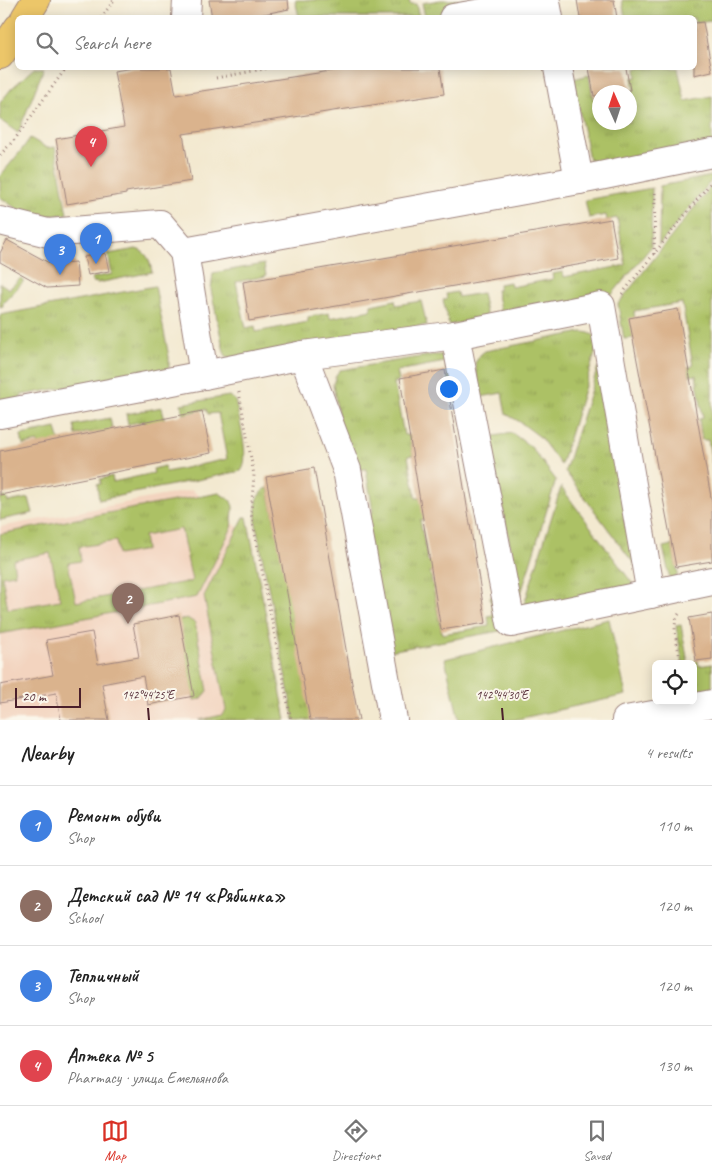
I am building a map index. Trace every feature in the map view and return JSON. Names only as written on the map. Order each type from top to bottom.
[{"type":"main road","points":[[0,55],[15,32]]},
{"type":"street","points":[[186,15],[187,0]]},
{"type":"street","points":[[476,15],[547,6]]},
{"type":"street","points":[[558,70],[579,180]]},
{"type":"street","points":[[184,252],[579,180],[712,153]]},
{"type":"street","points":[[0,221],[48,233],[160,224],[184,252],[204,375]]},
{"type":"street","points":[[0,414],[303,355],[455,335],[601,306],[651,594]]},
{"type":"street","points":[[455,335],[511,623],[712,581]]},
{"type":"street","points":[[303,355],[347,470],[393,720]]},
{"type":"street","points":[[626,720],[712,704]]},
{"type":"path","points":[[103,15],[114,0]]},
{"type":"path","points":[[0,155],[15,139],[65,70]]},
{"type":"path","points":[[216,78],[258,70]]},
{"type":"path","points":[[654,254],[656,164]]},
{"type":"path","points":[[619,298],[712,181]]},
{"type":"path","points":[[235,369],[254,475],[251,513],[291,720]]},
{"type":"path","points":[[680,612],[676,616],[674,626],[681,660]]},
{"type":"shaded area","points":[[192,490],[239,528],[272,720],[0,720],[0,527]]},
{"type":"green space","points":[[295,0],[409,0],[410,4],[416,4],[419,15],[299,15]]},
{"type":"green space","points":[[441,0],[520,0],[512,4],[453,15],[425,15],[422,3]]},
{"type":"green space","points":[[622,0],[712,0],[712,21],[697,23],[697,15],[625,15]]},
{"type":"green space","points":[[32,70],[43,70],[18,133],[0,120],[0,103],[11,89]]},
{"type":"green space","points":[[636,70],[678,70],[685,101],[712,96],[712,143],[597,163],[589,159],[573,79],[589,75],[592,93],[592,130],[637,130],[637,85],[633,85],[632,78],[637,77]]},
{"type":"green space","points":[[30,138],[47,148],[55,147],[67,214],[41,217],[27,216],[0,197],[0,176]]},
{"type":"green space","points":[[712,176],[712,180],[659,245],[660,186]]},
{"type":"green space","points":[[712,185],[712,463],[708,440],[702,440],[699,419],[703,418],[696,375],[690,376],[688,367],[693,366],[682,303],[634,311],[633,338],[624,339],[618,304]]},
{"type":"green space","points":[[652,188],[651,247],[609,298],[501,315],[496,290],[499,290],[499,284],[510,282],[511,287],[553,279],[552,274],[563,272],[564,277],[626,265],[617,218],[607,220],[606,215],[589,218],[585,200]]},
{"type":"green space","points":[[136,249],[146,255],[152,272],[98,283],[93,282],[91,278],[112,274],[108,254]]},
{"type":"green space","points":[[264,264],[266,276],[236,282],[246,328],[255,326],[256,332],[308,322],[308,317],[329,313],[330,318],[371,310],[371,305],[395,300],[396,305],[421,301],[427,325],[230,358],[224,352],[211,290],[213,273]]},
{"type":"green space","points":[[21,278],[24,281],[3,303],[3,306],[0,307],[0,283],[9,289]]},
{"type":"green space","points":[[155,286],[169,357],[169,368],[105,394],[94,382],[22,395],[16,413],[0,416],[0,315]]},
{"type":"green space","points":[[457,292],[458,297],[482,293],[487,318],[449,325],[443,300],[447,299],[446,294]]},
{"type":"green space","points":[[582,332],[592,334],[599,340],[561,465],[540,437],[506,414],[502,393],[481,397],[475,363],[485,351]]},
{"type":"green space","points":[[432,355],[446,355],[460,391],[451,393],[445,362],[397,371],[399,381],[394,383],[404,435],[409,435],[413,455],[408,456],[416,498],[421,498],[425,519],[420,520],[428,562],[433,561],[435,571],[430,572],[442,634],[489,626],[488,616],[493,615],[490,597],[499,595],[505,630],[384,652],[363,516],[373,512],[366,469],[353,470],[346,464],[333,384],[340,370]]},
{"type":"green space","points":[[598,367],[649,584],[565,471]]},
{"type":"green space","points":[[229,396],[235,400],[243,437],[245,457],[241,471],[99,500],[97,484],[101,484],[100,479],[112,476],[113,482],[154,473],[153,469],[164,466],[166,472],[227,459],[218,413],[208,414],[206,409],[183,414],[181,404]]},
{"type":"green space","points":[[162,407],[165,423],[145,427],[144,421],[128,424],[126,414]]},
{"type":"green space","points":[[110,418],[113,433],[92,437],[91,432],[76,435],[74,425]]},
{"type":"green space","points":[[56,428],[60,443],[39,447],[38,442],[23,445],[21,435]]},
{"type":"green space","points":[[512,433],[531,447],[556,480],[520,597],[489,437]]},
{"type":"green space","points":[[561,487],[644,599],[523,608]]},
{"type":"green space","points":[[268,488],[313,720],[294,720],[256,524],[258,498],[263,490]]},
{"type":"green space","points":[[219,493],[230,500],[233,505],[231,529],[197,597],[0,634],[0,534]],"holes":[[[181,529],[192,581],[76,602],[68,563],[81,561],[79,547],[116,541],[118,555],[146,550],[144,536]],[[50,553],[60,600],[8,609],[2,576],[15,574],[13,560]]]},
{"type":"green space","points":[[6,497],[8,502],[29,498],[33,513],[0,520],[0,498]]},
{"type":"green space","points":[[244,517],[247,517],[286,720],[199,720],[222,715],[226,710],[204,596]]},
{"type":"green space","points":[[672,545],[678,574],[671,584],[663,547]]},
{"type":"green space","points":[[187,618],[195,623],[208,691],[201,699],[194,700],[179,620]]},
{"type":"green space","points":[[609,619],[626,695],[513,720],[459,720],[445,659]]},
{"type":"green space","points":[[681,625],[687,660],[682,660],[676,626]]},
{"type":"green space","points":[[697,661],[699,666],[712,664],[712,700],[697,696]]},
{"type":"building","points":[[209,0],[288,0],[289,9],[259,15],[212,15]]},
{"type":"building","points":[[577,0],[614,0],[616,15],[580,15]]},
{"type":"building","points":[[703,22],[712,71],[694,75],[694,70],[697,70],[697,23]]},
{"type":"building","points":[[171,70],[176,95],[337,70],[440,70],[444,94],[183,134],[191,181],[67,204],[56,139],[124,127],[114,71]]},
{"type":"building","points":[[589,70],[626,70],[629,85],[592,85]]},
{"type":"building","points":[[611,219],[618,258],[249,321],[243,282]]},
{"type":"building","points":[[7,240],[51,264],[76,262],[78,286],[47,288],[0,262],[0,253]]},
{"type":"building","points":[[105,253],[109,271],[88,275],[84,257]]},
{"type":"building","points":[[678,309],[712,503],[712,561],[676,567],[629,318]]},
{"type":"building","points":[[445,370],[486,623],[441,630],[400,378]]},
{"type":"building","points":[[202,411],[211,453],[0,495],[0,451]]},
{"type":"building","points":[[314,468],[359,720],[310,720],[266,477]]},
{"type":"building","points":[[712,614],[712,659],[696,660],[689,618]]},
{"type":"building","points":[[179,615],[194,696],[148,705],[143,676],[102,684],[109,720],[61,720],[56,693],[0,703],[0,685],[53,675],[46,640],[92,632],[98,664],[139,657],[133,624]]},
{"type":"place","name":"Аптека № 5","points":[[91,167]]},
{"type":"place","name":"Ремонт обуви","points":[[96,264]]},
{"type":"place","name":"Тепличный","points":[[60,275]]},
{"type":"place","name":"Детский сад № 14 «Рябинка»","points":[[128,624]]}]
